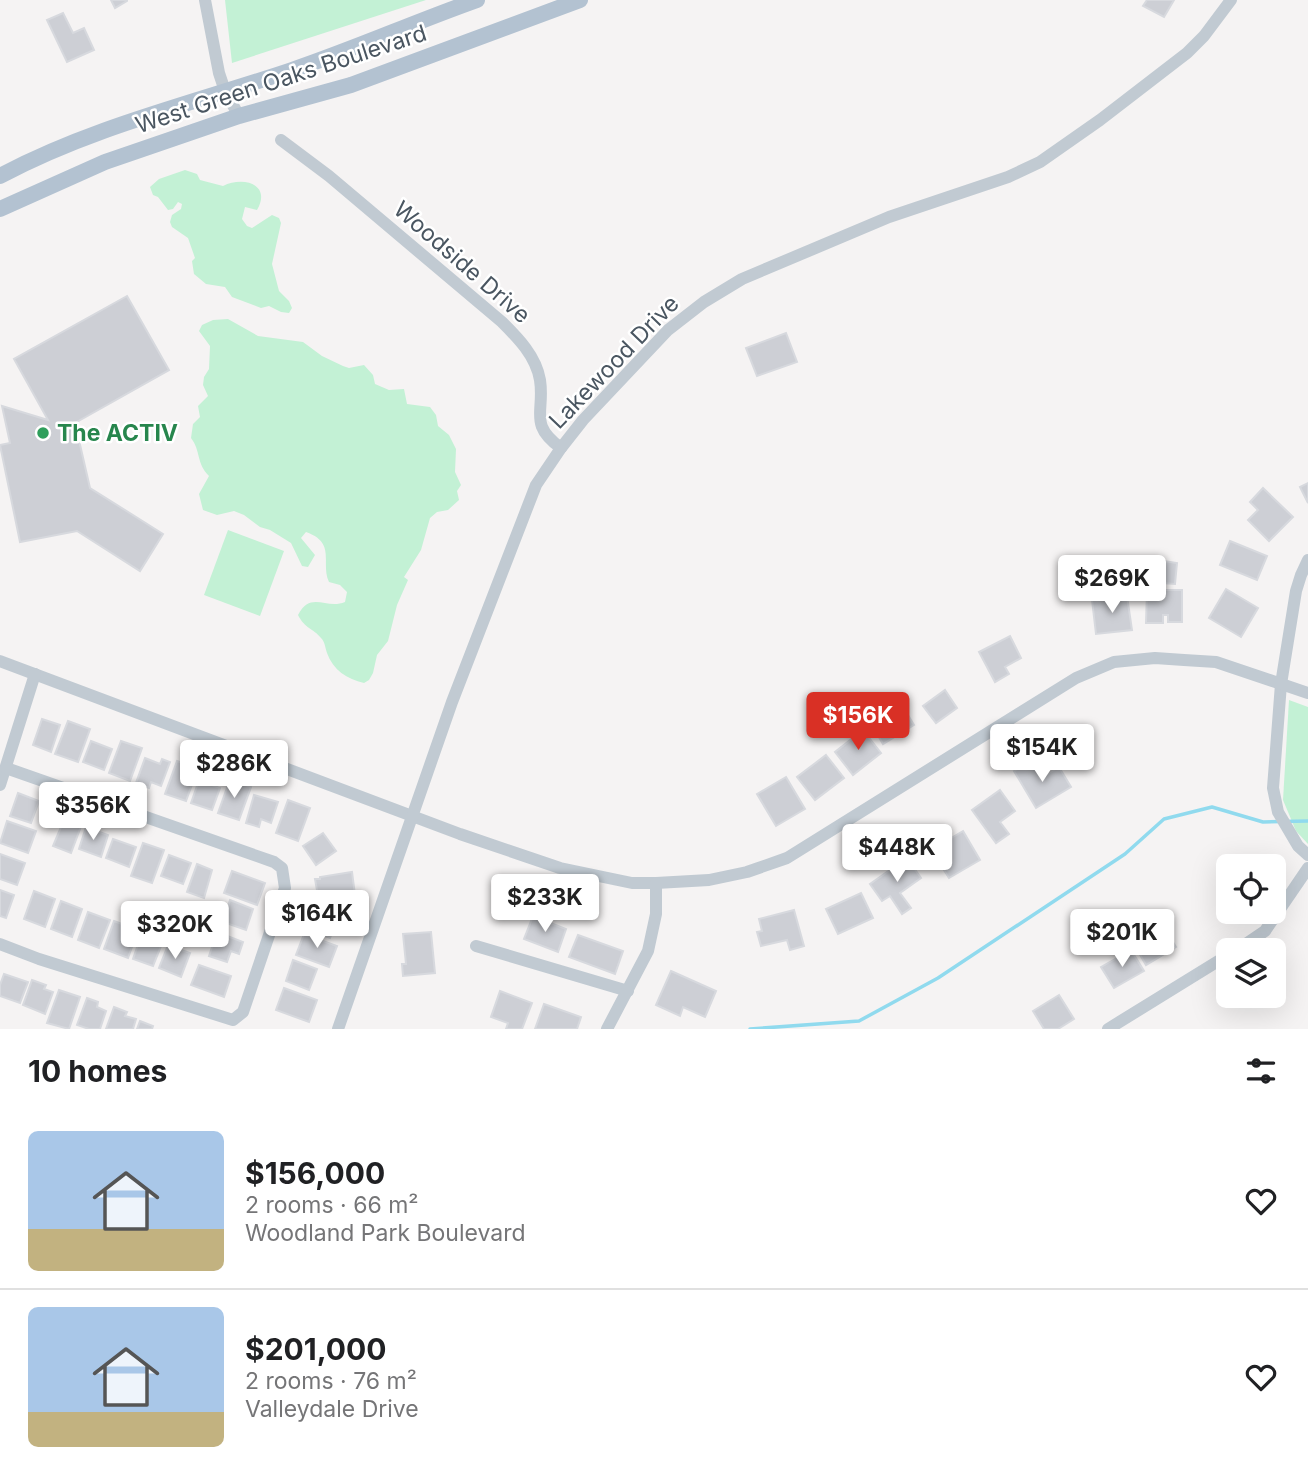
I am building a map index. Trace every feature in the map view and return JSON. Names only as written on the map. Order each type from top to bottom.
[{"type":"main road","points":[[0,176],[92,136],[294,69],[477,0]]},
{"type":"main road","name":"West Green Oaks Boulevard","points":[[0,208],[104,162],[239,116],[351,85],[580,0]]},
{"type":"street","points":[[205,0],[219,73],[225,91],[239,116]]},
{"type":"street","name":"Lakewood Drive","points":[[338,1029],[452,702],[536,485],[583,420],[668,330],[704,302],[742,279],[877,222],[1008,177],[1040,162],[1100,120],[1186,53],[1204,36],[1231,0]]},
{"type":"street","name":"Woodside Drive","points":[[281,140],[502,322],[526,346],[540,380],[540,420],[545,437],[561,448]]},
{"type":"street","points":[[1308,560],[1296,591],[1281,684],[1273,788],[1278,812],[1298,846],[1308,855]]},
{"type":"street","points":[[0,661],[412,816],[561,868],[632,883],[709,880],[747,872],[787,858],[1076,678],[1114,662],[1155,659],[1216,662],[1308,693]]},
{"type":"street","points":[[0,785],[35,674]]},
{"type":"street","points":[[0,944],[39,959],[233,1020],[243,1012],[285,888],[282,868],[274,862],[6,768]]},
{"type":"street","points":[[1254,938],[1265,930],[1308,868]]},
{"type":"street","points":[[607,1029],[648,951],[654,930],[656,883]]},
{"type":"street","points":[[476,946],[628,991]]},
{"type":"street","points":[[1108,1029],[1216,962]]},
{"type":"green space","points":[[225,0],[426,0],[232,63]]},
{"type":"green space","points":[[185,170],[197,174],[200,180],[223,186],[247,182],[258,188],[261,201],[257,210],[245,207],[242,219],[252,228],[272,215],[279,218],[281,223],[272,264],[279,291],[292,308],[289,313],[269,306],[261,308],[232,297],[225,287],[206,284],[194,274],[192,261],[195,258],[188,238],[172,227],[170,222],[172,215],[181,209],[182,204],[178,202],[173,209],[168,210],[158,197],[153,195],[150,187],[159,179]]},
{"type":"green space","points":[[228,319],[258,336],[303,342],[322,356],[343,366],[349,368],[364,365],[373,375],[375,384],[389,390],[404,389],[407,404],[430,407],[436,415],[438,426],[449,435],[456,449],[455,472],[461,485],[457,491],[459,500],[448,510],[437,512],[430,518],[421,550],[404,577],[408,580],[397,605],[388,641],[377,655],[369,680],[364,683],[337,669],[322,640],[298,615],[303,608],[314,602],[345,602],[347,592],[340,585],[329,582],[325,548],[321,542],[306,532],[301,538],[315,555],[308,567],[302,566],[291,543],[260,527],[244,515],[234,511],[217,515],[203,510],[199,494],[209,476],[191,438],[193,424],[200,417],[198,406],[208,396],[203,385],[209,369],[210,346],[199,331],[202,325],[213,320]]},
{"type":"green space","points":[[228,530],[284,551],[260,616],[204,595]]},
{"type":"green space","points":[[1289,700],[1308,707],[1308,844],[1296,831],[1283,800]]},
{"type":"building","points":[[111,0],[127,0],[127,1],[115,8]]},
{"type":"building","points":[[1147,0],[1174,0],[1164,17],[1143,6]]},
{"type":"building","points":[[63,13],[73,33],[84,28],[94,50],[67,62],[47,20]]},
{"type":"building","name":"The ACTIV","points":[[127,296],[169,370],[75,423],[90,488],[163,534],[140,571],[77,531],[20,542],[0,445],[10,443],[2,406],[48,420],[14,359]]},
{"type":"building","points":[[786,333],[797,362],[757,376],[746,348]]},
{"type":"building","points":[[1308,483],[1308,503],[1300,487]]},
{"type":"building","points":[[1263,488],[1293,517],[1269,541],[1248,520],[1258,510],[1250,502]]},
{"type":"building","points":[[1230,541],[1267,556],[1257,580],[1220,565]]},
{"type":"building","points":[[1164,561],[1177,563],[1175,584],[1162,583]]},
{"type":"building","points":[[1226,589],[1258,608],[1241,637],[1209,618]]},
{"type":"building","points":[[1147,590],[1182,590],[1182,622],[1168,622],[1168,615],[1163,615],[1163,623],[1146,623]]},
{"type":"building","points":[[1127,596],[1132,630],[1096,634],[1092,600]]},
{"type":"building","points":[[1010,636],[1021,658],[1005,667],[1009,674],[995,682],[979,652]]},
{"type":"building","points":[[945,690],[957,708],[936,723],[923,706]]},
{"type":"building","points":[[903,707],[914,725],[883,744],[872,725]]},
{"type":"building","points":[[42,719],[60,725],[51,752],[33,745]]},
{"type":"building","points":[[68,721],[90,729],[78,762],[55,754]]},
{"type":"building","points":[[863,730],[881,753],[853,775],[835,752]]},
{"type":"building","points":[[91,741],[112,749],[104,770],[83,762]]},
{"type":"building","points":[[121,741],[142,748],[130,781],[109,773]]},
{"type":"building","points":[[826,755],[844,778],[815,800],[797,777]]},
{"type":"building","points":[[145,758],[160,764],[162,759],[170,762],[161,786],[151,782],[149,788],[136,783]]},
{"type":"building","points":[[177,761],[198,768],[186,801],[165,794]]},
{"type":"building","points":[[1031,761],[1040,778],[1059,767],[1071,787],[1036,808],[1014,771]]},
{"type":"building","points":[[786,777],[805,809],[776,826],[757,794]]},
{"type":"building","points":[[230,779],[251,787],[239,820],[218,813]]},
{"type":"building","points":[[199,780],[220,788],[212,810],[191,803]]},
{"type":"building","points":[[1000,790],[1015,811],[1000,822],[1009,834],[996,843],[972,810]]},
{"type":"building","points":[[18,793],[39,801],[31,823],[10,816]]},
{"type":"building","points":[[254,795],[278,802],[271,823],[261,819],[259,827],[246,823]]},
{"type":"building","points":[[288,800],[310,808],[298,841],[276,833]]},
{"type":"building","points":[[66,815],[83,821],[71,853],[53,846]]},
{"type":"building","points":[[7,821],[36,831],[28,853],[0,843]]},
{"type":"building","points":[[86,827],[108,835],[101,857],[79,849]]},
{"type":"building","points":[[963,831],[980,860],[949,878],[931,850]]},
{"type":"building","points":[[323,833],[336,851],[316,865],[303,846]]},
{"type":"building","points":[[113,839],[136,847],[129,867],[106,858]]},
{"type":"building","points":[[143,843],[164,850],[152,883],[131,876]]},
{"type":"building","points":[[0,854],[25,863],[17,885],[0,879]]},
{"type":"building","points":[[169,855],[191,863],[183,884],[161,876]]},
{"type":"building","points":[[907,858],[921,878],[900,893],[911,908],[902,914],[890,896],[882,901],[870,884]]},
{"type":"building","points":[[197,864],[212,870],[204,898],[187,892]]},
{"type":"building","points":[[232,871],[265,883],[257,905],[224,893]]},
{"type":"building","points":[[352,872],[355,895],[323,899],[323,896],[318,896],[315,879]]},
{"type":"building","points":[[0,890],[14,895],[6,918],[0,916]]},
{"type":"building","points":[[34,891],[55,899],[45,927],[24,919]]},
{"type":"building","points":[[861,893],[873,918],[838,934],[826,909]]},
{"type":"building","points":[[230,900],[253,909],[246,930],[223,922]]},
{"type":"building","points":[[61,901],[82,909],[72,937],[51,929]]},
{"type":"building","points":[[312,905],[339,915],[330,938],[311,931],[315,921],[308,918]]},
{"type":"building","points":[[794,910],[804,946],[790,950],[787,940],[761,946],[757,932],[762,931],[759,919]]},
{"type":"building","points":[[88,912],[110,920],[99,948],[78,940]]},
{"type":"building","points":[[533,916],[566,929],[558,952],[524,939]]},
{"type":"building","points":[[114,921],[138,930],[128,958],[104,949]]},
{"type":"building","points":[[1164,928],[1176,947],[1146,965],[1135,946]]},
{"type":"building","points":[[143,930],[161,936],[158,945],[161,946],[153,966],[133,959]]},
{"type":"building","points":[[217,932],[243,942],[239,954],[231,951],[227,962],[209,956]]},
{"type":"building","points":[[431,932],[435,973],[403,976],[402,964],[406,964],[403,934]]},
{"type":"building","points":[[304,934],[337,946],[329,967],[296,955]]},
{"type":"building","points":[[578,935],[623,951],[615,974],[569,957]]},
{"type":"building","points":[[168,945],[190,953],[181,977],[159,968]]},
{"type":"building","points":[[1131,950],[1144,971],[1114,988],[1101,967]]},
{"type":"building","points":[[293,960],[317,969],[309,990],[286,981]]},
{"type":"building","points":[[199,965],[231,976],[224,997],[191,985]]},
{"type":"building","points":[[671,971],[716,991],[705,1017],[683,1007],[680,1016],[656,1005]]},
{"type":"building","points":[[4,974],[28,982],[20,1003],[0,996]]},
{"type":"building","points":[[32,980],[46,985],[44,989],[53,992],[45,1014],[23,1005]]},
{"type":"building","points":[[284,988],[317,1000],[309,1022],[276,1010]]},
{"type":"building","points":[[59,990],[80,997],[69,1029],[47,1023]]},
{"type":"building","points":[[500,991],[532,1003],[522,1029],[506,1029],[508,1023],[491,1017]]},
{"type":"building","points":[[1059,995],[1074,1019],[1058,1029],[1044,1029],[1033,1011]]},
{"type":"building","points":[[87,998],[98,1002],[97,1007],[106,1011],[100,1029],[77,1025]]},
{"type":"building","points":[[544,1004],[581,1017],[577,1029],[535,1029]]},
{"type":"building","points":[[114,1007],[127,1012],[125,1016],[136,1019],[133,1029],[106,1029]]},
{"type":"building","points":[[140,1021],[153,1026],[152,1029],[137,1029]]},
{"type":"waterway","points":[[750,1029],[859,1021],[938,978],[1125,854],[1164,819],[1212,807],[1263,822],[1308,821]]},
{"type":"place","name":"The ACTIV","points":[[43,433]]}]
